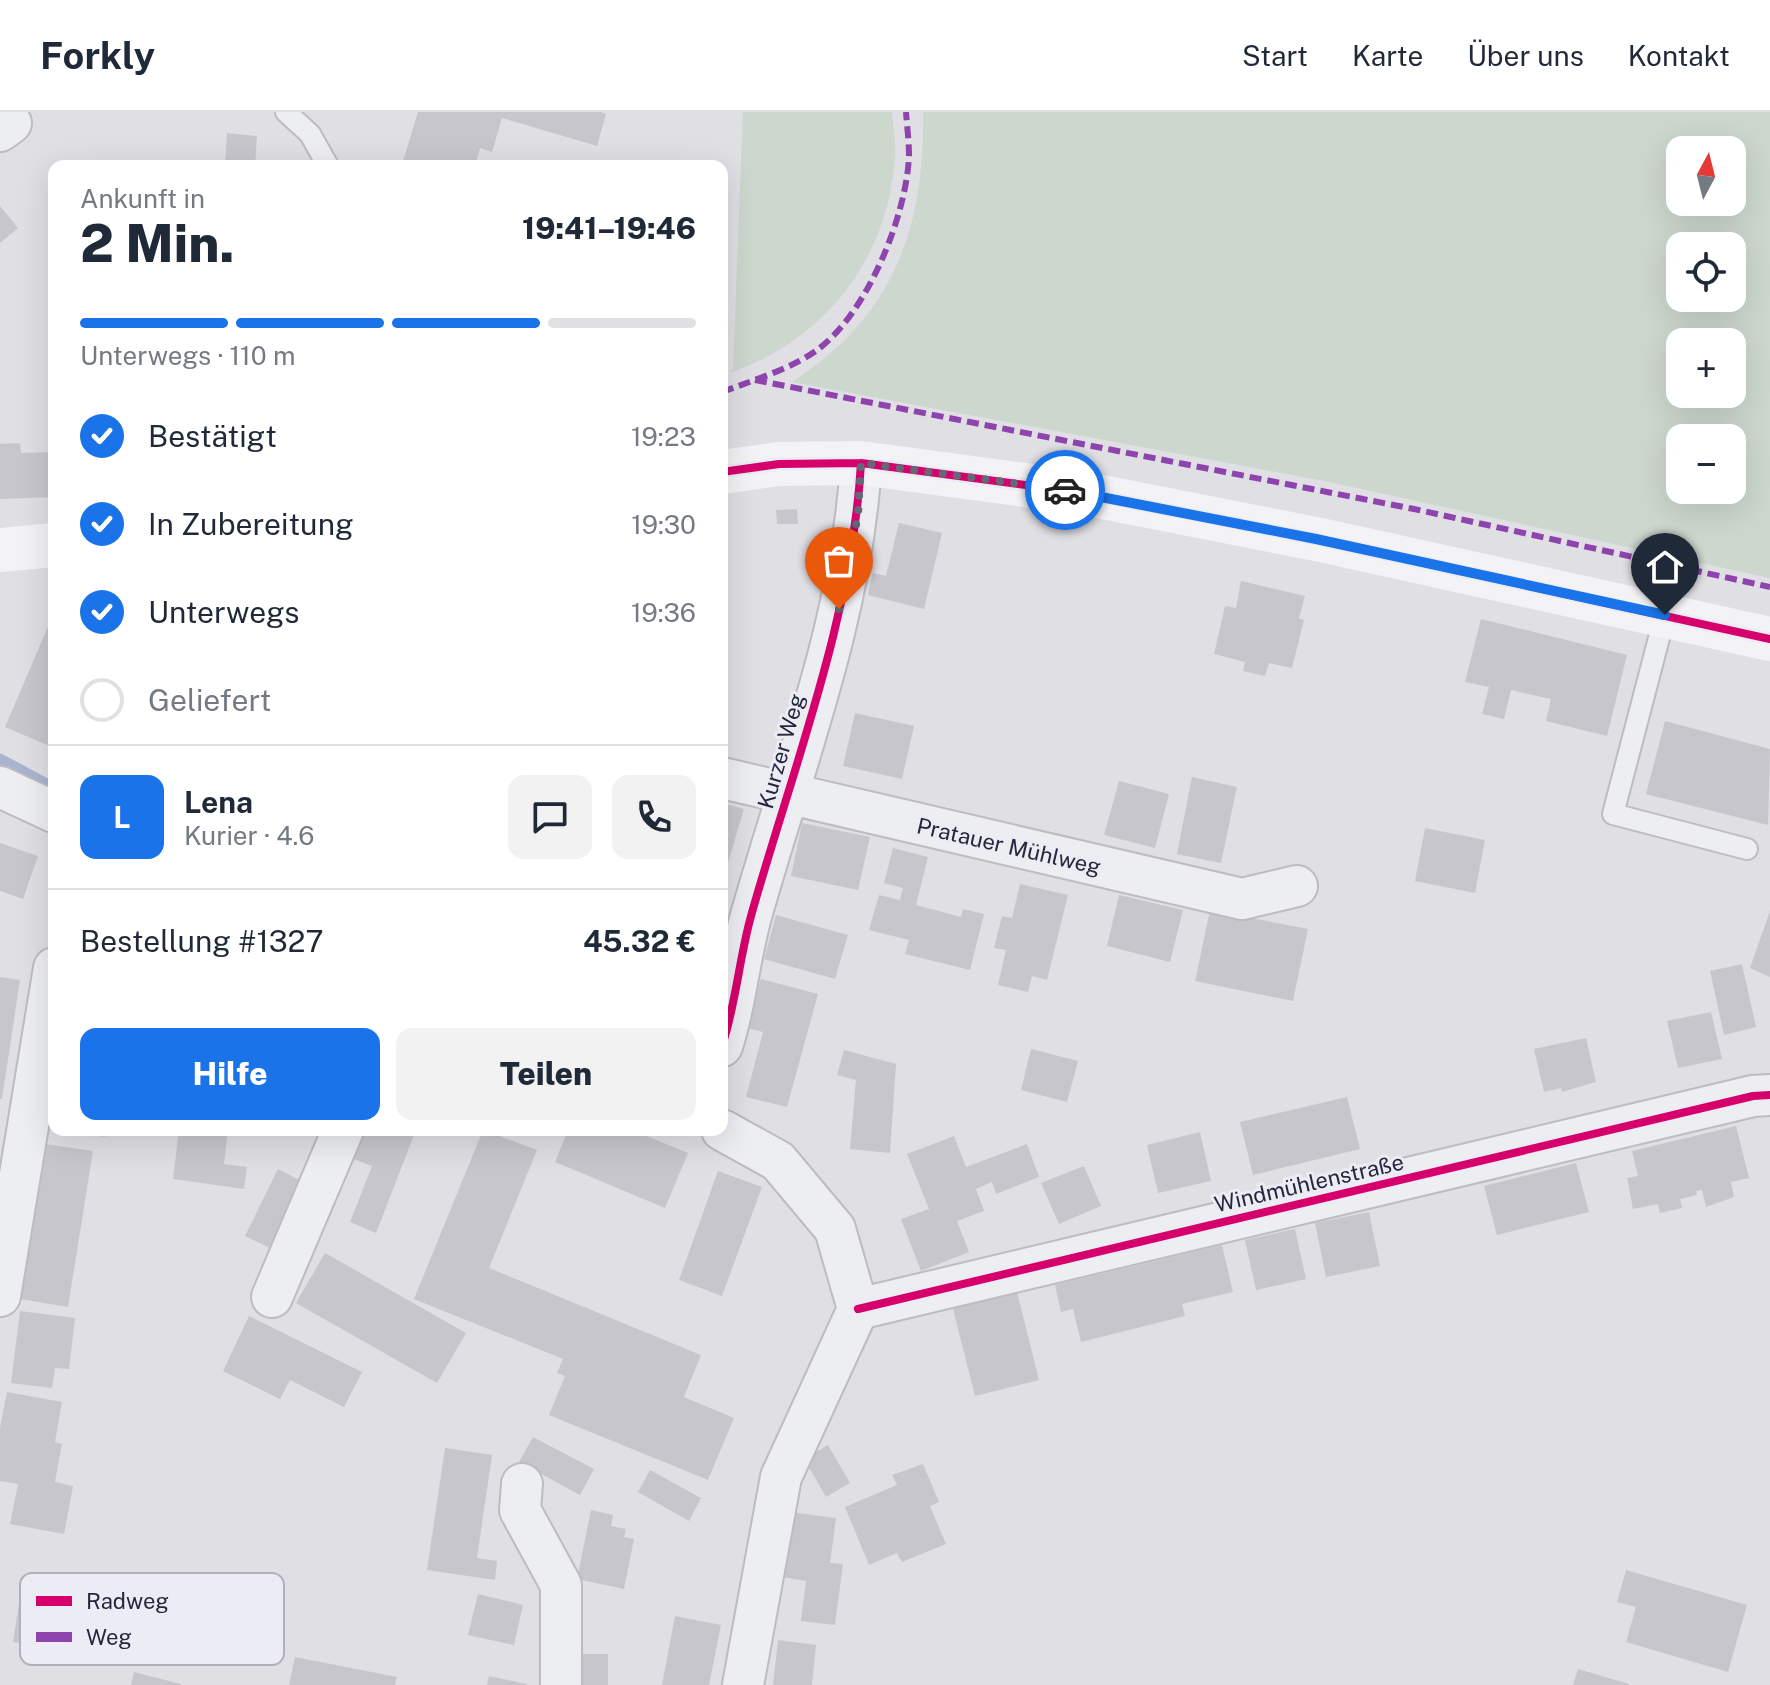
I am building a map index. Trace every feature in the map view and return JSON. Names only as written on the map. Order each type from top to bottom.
[{"type":"street","points":[[728,471],[779,464],[861,463],[1077,492],[1316,539],[1770,639]]},
{"type":"street","name":"Kurzer Weg","points":[[728,1019],[750,919],[833,635],[858,515],[861,463]]},
{"type":"street","points":[[0,550],[48,546]]},
{"type":"street","name":"Pratauer Mühlweg","points":[[728,780],[1242,899],[1297,886]]},
{"type":"street","points":[[0,787],[48,809]]},
{"type":"street","points":[[0,1296],[48,1004]]},
{"type":"street","name":"Windmühlenstraße","points":[[858,1309],[1722,1103],[1770,1095]]},
{"type":"street","points":[[728,1133],[778,1161],[835,1229],[858,1309],[781,1477],[743,1685]]},
{"type":"street","points":[[272,1297],[340,1136]]},
{"type":"street","points":[[522,1484],[520,1510],[561,1585],[561,1685]]},
{"type":"lane","points":[[286,112],[310,134],[325,160]]},
{"type":"lane","points":[[1665,615],[1613,814],[1747,849]]},
{"type":"shaded area","points":[[743,112],[892,112],[895,155],[890,193],[880,228],[846,290],[823,316],[795,339],[764,358],[730,373],[733,369]]},
{"type":"shaded area","points":[[923,112],[1770,112],[1770,578],[1325,481],[792,382],[827,357],[855,329],[878,299],[896,266],[909,232],[918,194]]},
{"type":"building","points":[[418,112],[606,114],[597,146],[502,118],[492,152],[480,148],[477,160],[403,160]]},
{"type":"building","points":[[227,133],[257,136],[255,160],[225,160]]},
{"type":"building","points":[[0,206],[18,228],[0,243]]},
{"type":"building","points":[[20,443],[21,453],[48,452],[48,497],[0,499],[0,444]]},
{"type":"building","points":[[797,509],[798,524],[777,524],[776,510]]},
{"type":"building","points":[[899,523],[942,533],[924,609],[868,595],[873,573],[886,576]]},
{"type":"building","points":[[1241,581],[1305,596],[1299,618],[1304,620],[1292,668],[1269,663],[1265,676],[1243,671],[1245,662],[1214,654],[1225,606],[1236,608]]},
{"type":"building","points":[[1481,619],[1627,655],[1607,736],[1546,721],[1551,699],[1511,690],[1504,719],[1482,714],[1489,687],[1465,682]]},
{"type":"building","points":[[48,627],[48,745],[5,727]]},
{"type":"building","points":[[855,713],[914,726],[902,779],[843,766]]},
{"type":"building","points":[[1665,721],[1770,749],[1768,825],[1646,794]]},
{"type":"building","points":[[1192,777],[1237,787],[1221,863],[1177,854]]},
{"type":"building","points":[[1119,781],[1169,794],[1155,848],[1104,835]]},
{"type":"building","points":[[728,805],[744,809],[728,862]]},
{"type":"building","points":[[802,823],[870,837],[858,890],[791,876]]},
{"type":"building","points":[[1425,828],[1485,840],[1475,893],[1415,881]]},
{"type":"building","points":[[0,843],[38,856],[23,899],[0,891]]},
{"type":"building","points":[[893,848],[928,857],[916,905],[961,917],[963,909],[984,914],[970,970],[905,954],[909,940],[869,930],[879,895],[900,900],[903,888],[884,883]]},
{"type":"building","points":[[1020,884],[1068,895],[1047,980],[1032,976],[1028,992],[998,985],[1006,950],[994,948],[1002,916],[1012,918]]},
{"type":"building","points":[[1119,895],[1183,910],[1170,962],[1107,946]]},
{"type":"building","points":[[1210,910],[1308,929],[1293,1001],[1195,981]]},
{"type":"building","points":[[1770,911],[1770,977],[1750,968]]},
{"type":"building","points":[[776,915],[848,935],[835,979],[764,959]]},
{"type":"building","points":[[1742,964],[1756,1027],[1724,1035],[1710,971]]},
{"type":"building","points":[[0,977],[20,980],[2,1099],[0,1099]]},
{"type":"building","points":[[761,979],[818,994],[787,1107],[746,1097],[763,1032],[747,1028]]},
{"type":"building","points":[[1711,1012],[1722,1059],[1678,1068],[1667,1021]]},
{"type":"building","points":[[1586,1038],[1596,1082],[1562,1092],[1561,1088],[1544,1092],[1534,1049]]},
{"type":"building","points":[[1031,1049],[1078,1061],[1067,1102],[1021,1090]]},
{"type":"building","points":[[844,1050],[896,1064],[890,1153],[850,1149],[856,1080],[837,1075]]},
{"type":"building","points":[[1347,1097],[1360,1149],[1253,1175],[1240,1122]]},
{"type":"building","points":[[1736,1126],[1749,1178],[1731,1182],[1734,1197],[1706,1207],[1702,1190],[1696,1191],[1697,1195],[1680,1199],[1682,1208],[1660,1213],[1658,1204],[1633,1209],[1627,1178],[1638,1176],[1632,1151]]},
{"type":"building","points":[[1200,1132],[1211,1181],[1158,1193],[1147,1145]]},
{"type":"building","points":[[178,1136],[227,1136],[224,1164],[247,1167],[244,1189],[173,1179]]},
{"type":"building","points":[[360,1136],[414,1136],[376,1233],[350,1222],[372,1166],[351,1158]]},
{"type":"building","points":[[481,1136],[499,1136],[537,1150],[489,1268],[701,1355],[684,1397],[734,1418],[708,1480],[549,1415],[565,1376],[557,1373],[563,1359],[414,1299]]},
{"type":"building","points":[[566,1136],[647,1136],[688,1153],[665,1208],[555,1162]]},
{"type":"building","points":[[954,1136],[966,1167],[1027,1144],[1039,1177],[996,1194],[992,1182],[976,1189],[984,1211],[957,1221],[969,1252],[921,1271],[901,1219],[929,1209],[907,1154]]},
{"type":"building","points":[[45,1144],[93,1151],[68,1307],[20,1299]]},
{"type":"building","points":[[1576,1163],[1589,1212],[1497,1235],[1484,1186]]},
{"type":"building","points":[[1084,1166],[1101,1206],[1059,1224],[1041,1183]]},
{"type":"building","points":[[278,1169],[309,1185],[276,1251],[245,1236]]},
{"type":"building","points":[[718,1171],[762,1187],[722,1296],[679,1280]]},
{"type":"building","points":[[1369,1212],[1380,1266],[1326,1277],[1315,1223]]},
{"type":"building","points":[[1295,1229],[1306,1279],[1256,1290],[1245,1240]]},
{"type":"building","points":[[1222,1245],[1233,1292],[1182,1304],[1185,1316],[1081,1342],[1073,1309],[1061,1312],[1055,1285]]},
{"type":"building","points":[[325,1253],[466,1333],[437,1383],[296,1303]]},
{"type":"building","points":[[1017,1292],[1039,1380],[975,1396],[953,1309]]},
{"type":"building","points":[[20,1311],[75,1318],[69,1369],[55,1368],[52,1388],[11,1383]]},
{"type":"building","points":[[249,1316],[362,1372],[344,1407],[290,1380],[280,1399],[223,1371]]},
{"type":"building","points":[[7,1392],[62,1402],[55,1442],[62,1444],[55,1482],[73,1486],[64,1534],[10,1524],[18,1484],[0,1481],[0,1428]]},
{"type":"building","points":[[533,1437],[594,1469],[580,1495],[519,1462]]},
{"type":"building","points":[[828,1445],[850,1483],[826,1497],[804,1459]]},
{"type":"building","points":[[445,1448],[492,1455],[477,1558],[497,1561],[495,1580],[427,1570]]},
{"type":"building","points":[[923,1464],[939,1502],[930,1506],[946,1544],[902,1562],[897,1553],[869,1565],[845,1507],[897,1485],[892,1475]]},
{"type":"building","points":[[650,1470],[701,1498],[689,1521],[638,1492]]},
{"type":"building","points":[[591,1510],[613,1515],[611,1526],[626,1529],[624,1537],[634,1539],[624,1589],[577,1579]]},
{"type":"building","points":[[790,1512],[836,1518],[830,1563],[843,1564],[835,1625],[801,1621],[806,1581],[782,1577]]},
{"type":"building","points":[[1626,1570],[1747,1605],[1728,1672],[1626,1642],[1636,1607],[1617,1602]]},
{"type":"building","points":[[478,1594],[523,1605],[514,1645],[468,1635]]},
{"type":"building","points":[[20,1597],[20,1643],[13,1642]]},
{"type":"building","points":[[675,1616],[721,1625],[709,1685],[662,1685]]},
{"type":"building","points":[[778,1640],[816,1645],[812,1685],[773,1685]]},
{"type":"building","points":[[569,1654],[608,1654],[608,1685],[569,1685]]},
{"type":"building","points":[[295,1657],[397,1677],[395,1685],[289,1685]]},
{"type":"building","points":[[1578,1669],[1629,1684],[1629,1685],[1573,1685]]},
{"type":"building","points":[[134,1672],[181,1684],[181,1685],[131,1685]]},
{"type":"building","points":[[489,1676],[527,1684],[487,1685]]},
{"type":"waterway","points":[[0,759],[48,785]]},
{"type":"marked path","points":[[728,390],[807,357],[835,334],[852,313],[881,262],[901,206],[909,155],[906,112]]},
{"type":"marked path","points":[[755,380],[1414,509],[1770,587]]},
{"type":"cycle path","points":[[728,471],[779,464],[861,463],[1077,492],[1316,539],[1770,639]]},
{"type":"cycle path","points":[[728,1025],[751,916],[833,636],[846,579],[861,463]]},
{"type":"cycle path","points":[[858,1309],[1753,1096],[1770,1095]]},
{"type":"way so far","points":[[839,609],[858,515],[861,463],[1065,490]]},
{"type":"route","points":[[1065,490],[1316,539],[1665,615]]}]
